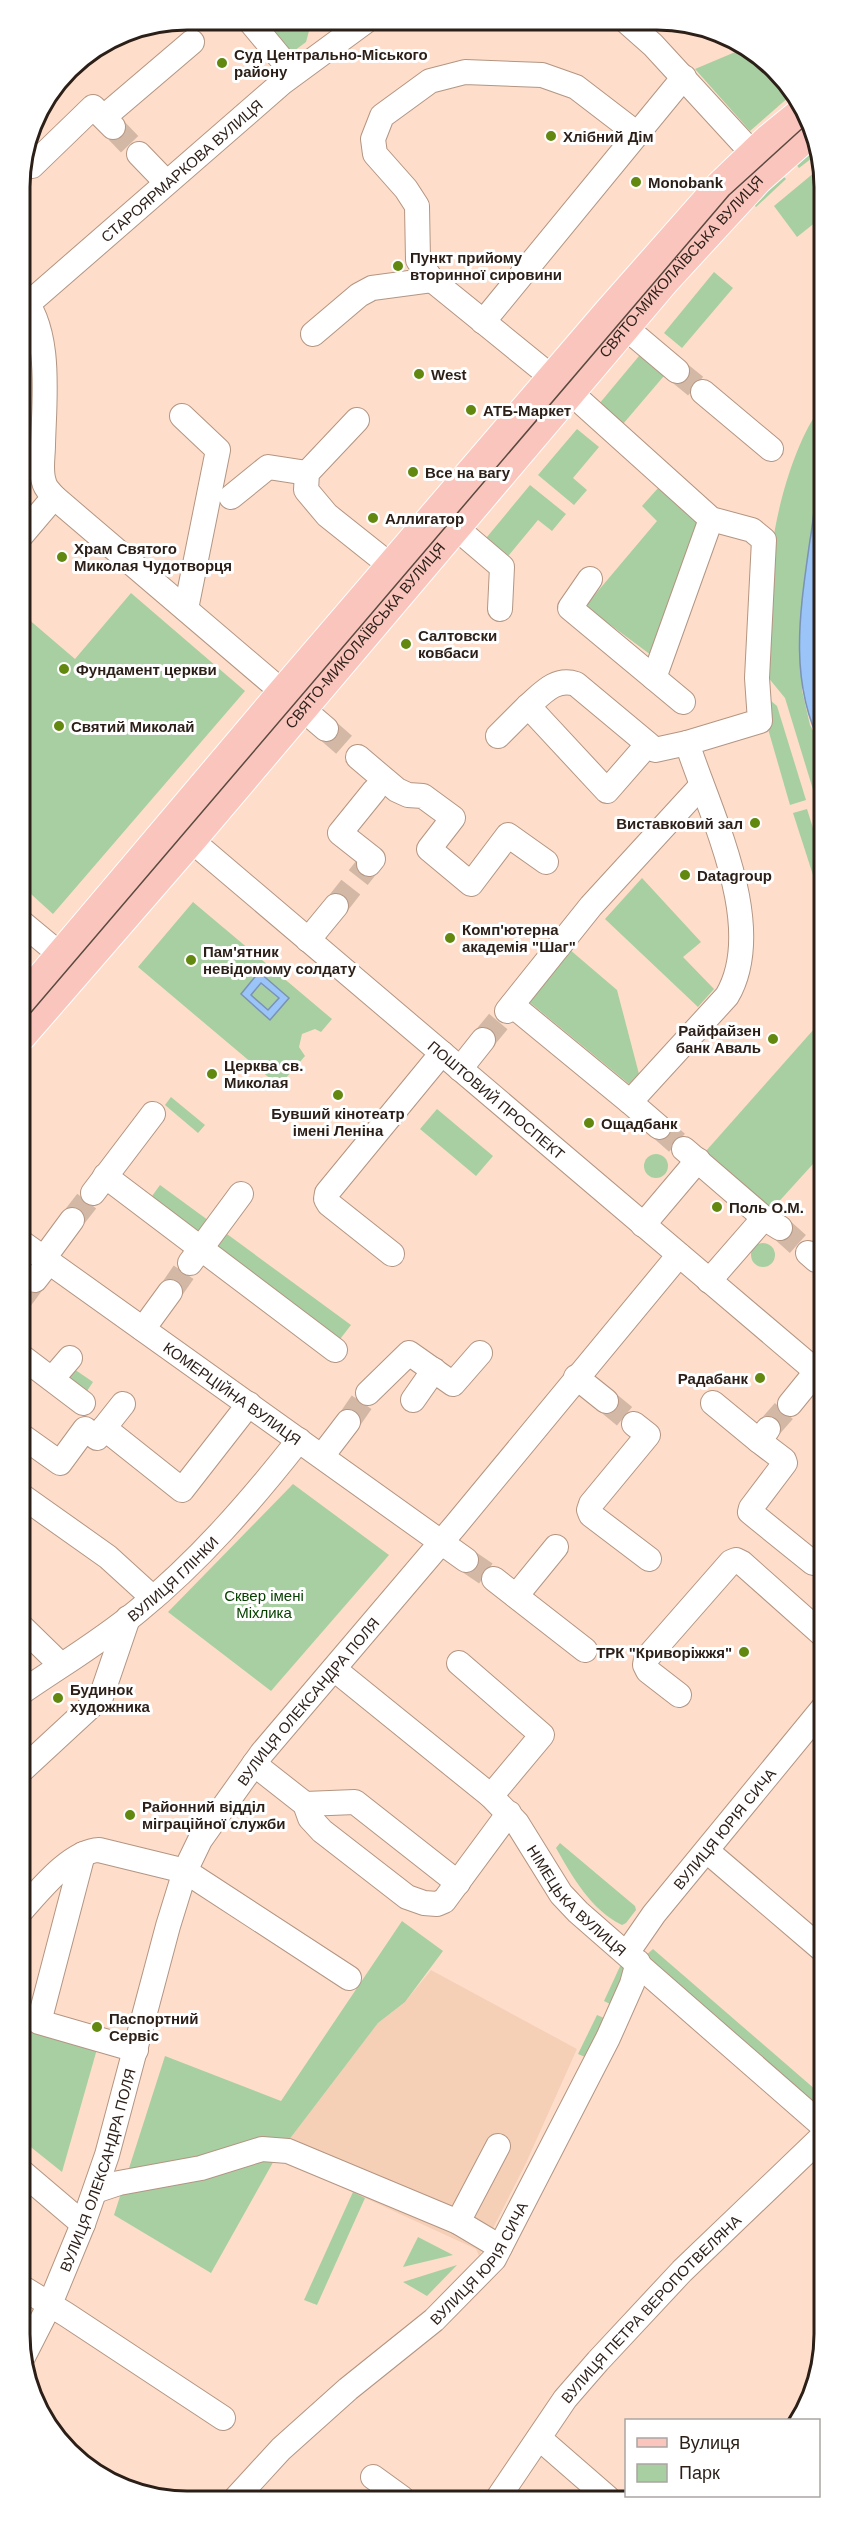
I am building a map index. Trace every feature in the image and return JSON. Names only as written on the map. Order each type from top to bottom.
[{"type":"main road","name":"СВЯТО-МИКОЛАЇВСЬКА ВУЛИЦЯ","points":[[292,700],[391,566],[561,385],[616,320],[729,209],[760,162],[798,117]]},
{"type":"main road","name":"СВЯТО-МИКОЛАЇВСЬКА ВУЛИЦЯ","points":[[760,162],[806,135]]},
{"type":"main road","name":"СВЯТО-МИКОЛАЇВСЬКА ВУЛИЦЯ","points":[[30,1022],[70,962],[292,700],[455,527],[561,385]]},
{"type":"main road","name":"СВЯТО-МИКОЛАЇВСЬКА ВУЛИЦЯ","points":[[30,995],[70,962]]},
{"type":"street","points":[[257,30],[293,73]]},
{"type":"street","name":"СТАРОЯРМАРКОВА ВУЛИЦЯ","points":[[30,293],[174,184],[293,73],[353,30]]},
{"type":"street","points":[[636,30],[684,77],[760,162]]},
{"type":"street","points":[[31,165],[93,107],[109,122],[192,42]]},
{"type":"street","points":[[498,736],[548,688],[558,683],[569,682],[576,684],[655,750],[760,721],[758,678],[764,540],[752,530],[711,519],[561,385],[432,280],[418,260],[417,206],[406,189],[375,154],[373,139],[382,116],[430,81],[465,72],[542,75],[576,87],[636,133]]},
{"type":"street","points":[[483,322],[684,77]]},
{"type":"street","points":[[139,154],[174,184]]},
{"type":"street","points":[[313,334],[359,294],[372,288],[432,280]]},
{"type":"street","points":[[30,313],[41,341],[44,373],[43,478],[45,486],[54,497],[326,729]]},
{"type":"street","points":[[616,320],[677,371]]},
{"type":"street","points":[[703,392],[771,449]]},
{"type":"street","points":[[182,416],[218,450],[186,609]]},
{"type":"street","points":[[357,420],[307,473],[306,490],[327,515],[391,566]]},
{"type":"street","points":[[231,497],[268,467],[307,473]]},
{"type":"street","points":[[30,525],[54,497]]},
{"type":"street","points":[[654,678],[711,519]]},
{"type":"street","points":[[455,527],[502,567],[500,609]]},
{"type":"street","points":[[590,579],[570,608],[683,702]]},
{"type":"street","points":[[528,706],[606,790],[648,744]]},
{"type":"street","points":[[630,1102],[727,996],[737,976],[742,956],[734,876],[687,743]]},
{"type":"street","points":[[358,757],[397,790],[408,795],[423,796],[453,818],[429,849],[471,884],[508,835],[546,862]]},
{"type":"street","points":[[659,1127],[509,1008],[591,906],[701,786]]},
{"type":"street","points":[[369,864],[373,859],[340,833],[374,791]]},
{"type":"street","name":"ПОШТОВИЙ ПРОСПЕКТ","points":[[181,832],[814,1369]]},
{"type":"street","points":[[308,940],[336,906]]},
{"type":"street","points":[[30,929],[70,962]]},
{"type":"street","points":[[460,1069],[483,1040]]},
{"type":"street","points":[[392,1254],[329,1204],[326,1198],[327,1193],[442,1053]]},
{"type":"street","points":[[153,1114],[99,1184],[195,1256],[335,1350]]},
{"type":"street","points":[[643,1225],[691,1154],[772,1223],[709,1281]]},
{"type":"street","points":[[195,1256],[241,1194]]},
{"type":"street","points":[[43,1267],[72,1220]]},
{"type":"street","name":"КОМЕРЦІЙНА ВУЛИЦЯ","points":[[30,1252],[43,1267],[143,1329],[466,1560]]},
{"type":"street","name":"ВУЛИЦЯ ОЛЕКСАНДРА ПОЛЯ","points":[[30,2342],[50,2304],[95,2192],[185,1871],[213,1819],[254,1764],[442,1542],[678,1255]]},
{"type":"street","points":[[143,1329],[170,1292]]},
{"type":"street","points":[[368,1393],[409,1353],[453,1384],[480,1353]]},
{"type":"street","points":[[52,1379],[70,1358]]},
{"type":"street","points":[[30,1363],[83,1403]]},
{"type":"street","points":[[413,1400],[434,1370]]},
{"type":"street","points":[[576,1377],[606,1401]]},
{"type":"street","points":[[790,1404],[814,1380]]},
{"type":"street","points":[[713,1403],[763,1435],[784,1460],[785,1463],[750,1512],[753,1517],[813,1563]]},
{"type":"street","points":[[30,1442],[60,1463],[85,1429],[97,1438],[123,1404]]},
{"type":"street","points":[[104,1428],[182,1490],[249,1404]]},
{"type":"street","points":[[322,1456],[348,1422]]},
{"type":"street","points":[[634,1424],[648,1436],[589,1509],[591,1515],[649,1559]]},
{"type":"street","name":"ВУЛИЦЯ ГЛІНКИ","points":[[30,1686],[153,1598],[206,1548],[266,1482],[299,1440]]},
{"type":"street","points":[[30,1502],[108,1557],[153,1598]]},
{"type":"street","points":[[516,1596],[556,1546]]},
{"type":"street","points":[[680,1695],[648,1671],[645,1665],[646,1659],[731,1562],[735,1560],[742,1563],[814,1627]]},
{"type":"street","points":[[494,1580],[585,1650]]},
{"type":"street","points":[[30,1763],[101,1697],[128,1618]]},
{"type":"street","points":[[30,1635],[60,1665]]},
{"type":"street","points":[[459,1664],[542,1735],[491,1796]]},
{"type":"street","name":"НІМЕЦЬКА ВУЛИЦЯ","points":[[334,1669],[491,1796],[509,1814],[533,1846],[561,1894],[814,2118]]},
{"type":"street","name":"ВУЛИЦЯ ЮРІЯ СИЧА","points":[[242,2491],[281,2449],[348,2389],[435,2320],[494,2259],[608,2038],[632,1984],[633,1957],[654,1914],[814,1719]]},
{"type":"street","points":[[254,1764],[305,1804],[310,1818],[322,1831],[407,1897],[424,1903],[436,1904],[444,1901],[509,1814]]},
{"type":"street","points":[[305,1804],[355,1802],[458,1883]]},
{"type":"street","points":[[30,1901],[51,1878],[84,1854],[91,1850],[99,1850],[185,1871],[349,1978]]},
{"type":"street","points":[[707,1851],[814,1942]]},
{"type":"street","points":[[84,1854],[39,2022],[136,2050]]},
{"type":"street","name":"ВУЛИЦЯ ПЕТРА ВЕРОПОТВЕЛЯНА","points":[[503,2491],[565,2399],[614,2344],[682,2271],[814,2145]]},
{"type":"street","points":[[458,2223],[474,2169],[498,2146]]},
{"type":"street","points":[[95,2192],[119,2183],[201,2168],[262,2149],[288,2151],[458,2223],[500,2247]]},
{"type":"street","points":[[30,2181],[83,2224]]},
{"type":"street","points":[[30,2292],[223,2418]]},
{"type":"street","points":[[539,2438],[600,2491]]},
{"type":"street","points":[[373,2476],[393,2491]]},
{"type":"shaded area","points":[[431,1970],[577,2049],[526,2163],[479,2256],[476,2249],[276,2157],[378,2023],[405,2002]]},
{"type":"green space","points":[[270,30],[309,30],[306,42],[290,54]]},
{"type":"green space","points":[[736,52],[753,62],[775,83],[787,99],[750,131],[695,69]]},
{"type":"green space","points":[[809,147],[811,158],[799,168],[793,160]]},
{"type":"green space","points":[[778,171],[786,179],[756,207],[748,199]]},
{"type":"green space","points":[[813,173],[814,224],[797,237],[774,206]]},
{"type":"green space","points":[[714,272],[733,288],[682,348],[664,333]]},
{"type":"green space","points":[[644,350],[669,370],[623,424],[599,404]]},
{"type":"green space","points":[[814,418],[814,522],[805,573],[802,690],[810,725],[814,732],[814,793],[785,698],[767,676],[769,579],[778,513],[796,454]]},
{"type":"green space","points":[[577,429],[599,447],[573,478],[587,490],[574,505],[538,475]]},
{"type":"green space","points":[[530,485],[566,514],[552,531],[538,520],[504,561],[482,543]]},
{"type":"green space","points":[[659,487],[700,526],[651,655],[589,609],[587,604],[657,521],[642,506]]},
{"type":"green space","points":[[131,593],[245,691],[53,914],[30,893],[30,621],[75,659]]},
{"type":"green space","points":[[764,695],[777,706],[806,800],[790,805],[766,722]]},
{"type":"green space","points":[[807,809],[814,831],[814,878],[793,813]]},
{"type":"green space","points":[[642,878],[701,942],[683,957],[714,989],[698,1007],[605,919]]},
{"type":"green space","points":[[193,902],[332,1019],[321,1032],[315,1029],[302,1034],[299,1047],[305,1056],[279,1086],[138,967]]},
{"type":"green space","points":[[569,949],[617,990],[639,1074],[629,1084],[528,1001]]},
{"type":"green space","points":[[814,1029],[814,1163],[764,1218],[698,1160]]},
{"type":"green space","points":[[171,1097],[205,1125],[198,1133],[165,1105]]},
{"type":"green space","points":[[437,1109],[493,1156],[476,1176],[420,1129]]},
{"type":"green space","points":[[656,1154],[665,1157],[668,1166],[665,1175],[656,1178],[647,1175],[644,1166],[647,1157]]},
{"type":"green space","points":[[160,1185],[351,1325],[337,1343],[147,1203]]},
{"type":"green space","points":[[763,1243],[768,1244],[774,1250],[774,1260],[768,1266],[763,1267],[758,1266],[752,1260],[751,1255],[752,1250],[758,1244]]},
{"type":"green space","points":[[71,1367],[93,1382],[83,1397],[60,1380]]},
{"type":"green space","name":"Сквер імені Міхлика","points":[[293,1484],[389,1555],[271,1691],[168,1612]]},
{"type":"green space","points":[[560,1843],[635,1906],[636,1910],[626,1923],[622,1925],[611,1919],[583,1891],[556,1848]]},
{"type":"green space","points":[[402,1921],[443,1951],[405,2002],[378,2023],[276,2157],[211,2273],[114,2215],[165,2056],[281,2101]]},
{"type":"green space","points":[[653,1949],[814,2088],[814,2107],[644,1957]]},
{"type":"green space","points":[[622,1962],[629,1965],[610,2004],[604,2001]]},
{"type":"green space","points":[[597,2015],[604,2018],[585,2057],[578,2054]]},
{"type":"green space","points":[[30,2028],[97,2049],[62,2172],[30,2146]]},
{"type":"green space","points":[[353,2192],[365,2198],[317,2305],[304,2300]]},
{"type":"green space","points":[[418,2237],[453,2255],[403,2267]]},
{"type":"green space","points":[[457,2265],[427,2296],[403,2282]]},
{"type":"water","points":[[814,513],[814,729],[804,697],[801,671],[800,619]]},
{"type":"water","points":[[259,972],[289,998],[270,1020],[241,994]],"holes":[[[261,983],[279,998],[268,1010],[251,995]]]},
{"type":"tunnel","points":[[113,127],[139,154]]},
{"type":"tunnel","points":[[677,371],[703,392]]},
{"type":"tunnel","points":[[326,729],[358,757]]},
{"type":"tunnel","points":[[336,906],[369,864]]},
{"type":"tunnel","points":[[483,1040],[507,1011]]},
{"type":"tunnel","points":[[659,1127],[684,1149]]},
{"type":"tunnel","points":[[72,1220],[93,1193]]},
{"type":"tunnel","points":[[780,1228],[808,1253]]},
{"type":"tunnel","points":[[170,1292],[190,1263]]},
{"type":"tunnel","points":[[30,1287],[35,1280]]},
{"type":"tunnel","points":[[348,1422],[368,1393]]},
{"type":"tunnel","points":[[606,1401],[634,1424]]},
{"type":"tunnel","points":[[768,1429],[790,1404]]},
{"type":"tunnel","points":[[466,1560],[494,1579]]},
{"type":"tram line","points":[[30,1013],[729,195],[803,128]]},
{"type":"place","name":"Суд Центрально-Міського району","points":[[222,63]]},
{"type":"place","name":"Хлібний Дім","points":[[551,136]]},
{"type":"place","name":"Monobank","points":[[636,182]]},
{"type":"place","name":"Пункт прийому вторинної сировини","points":[[398,266]]},
{"type":"place","name":"West","points":[[419,374]]},
{"type":"place","name":"АТБ-Маркет","points":[[471,410]]},
{"type":"place","name":"Все на вагу","points":[[413,472]]},
{"type":"place","name":"Аллигатор","points":[[373,518]]},
{"type":"place","name":"Храм Святого Миколая Чудотворця","points":[[62,557]]},
{"type":"place","name":"Салтовски ковбаси","points":[[406,644]]},
{"type":"place","name":"Фундамент церкви","points":[[64,669]]},
{"type":"place","name":"Святий Миколай","points":[[59,726]]},
{"type":"place","name":"Виставковий зал","points":[[755,823]]},
{"type":"place","name":"Datagroup","points":[[685,875]]},
{"type":"place","name":"Комп'ютерна академія \"Шаг\"","points":[[450,938]]},
{"type":"place","name":"Пам'ятник невідомому солдату","points":[[191,960]]},
{"type":"place","name":"Райфайзен банк Аваль","points":[[773,1039]]},
{"type":"place","name":"Церква св. Миколая","points":[[212,1074]]},
{"type":"place","name":"Бувший кінотеатр імені Леніна","points":[[338,1095]]},
{"type":"place","name":"Ощадбанк","points":[[589,1123]]},
{"type":"place","name":"Поль О.М.","points":[[717,1207]]},
{"type":"place","name":"Радабанк","points":[[760,1378]]},
{"type":"place","name":"ТРК \"Криворіжжя\"","points":[[744,1652]]},
{"type":"place","name":"Будинок художника","points":[[58,1698]]},
{"type":"place","name":"Районний вiддiл мiграцiйної служби","points":[[130,1815]]},
{"type":"place","name":"Паспортний Сервіс","points":[[97,2027]]}]
